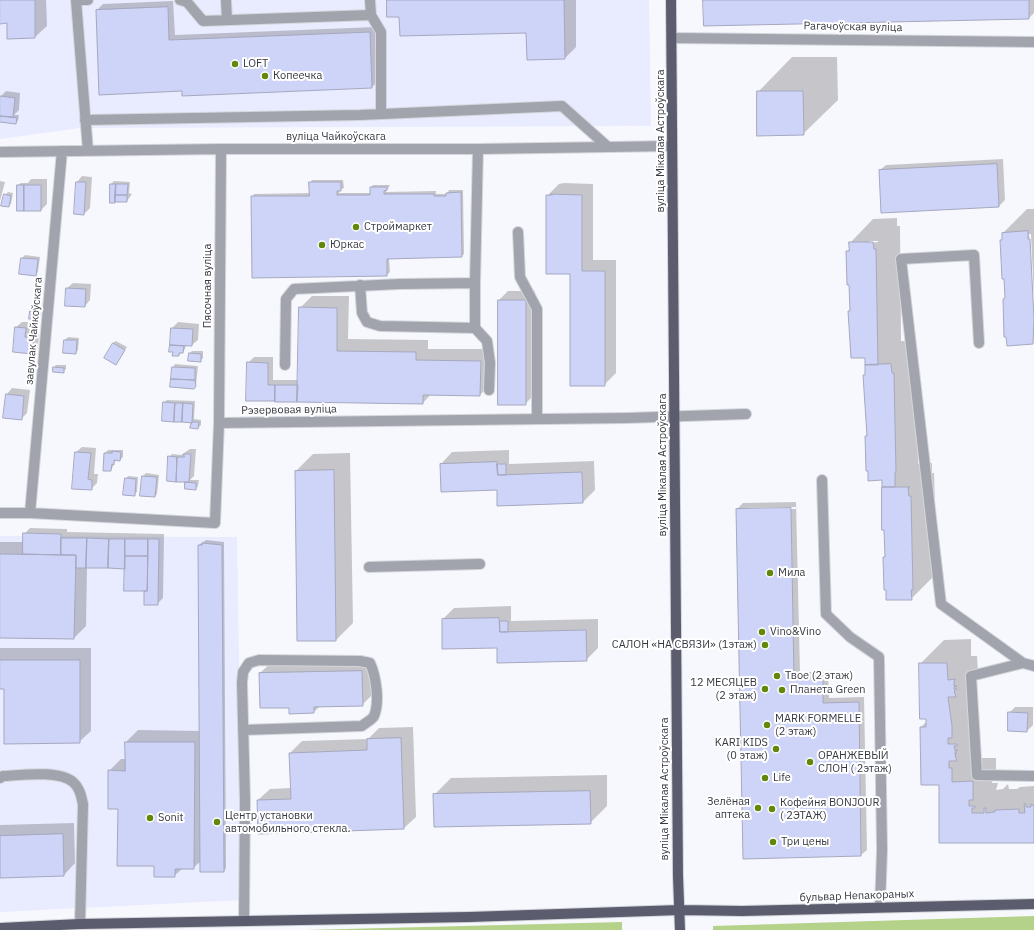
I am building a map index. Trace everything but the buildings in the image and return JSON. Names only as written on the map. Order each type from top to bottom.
[{"type":"main road","name":"вуліца Мікалая Астроўскага","points":[[671,0],[678,860],[680,930]]},
{"type":"main road","name":"бульвар Непакораных","points":[[0,928],[80,924],[462,917],[680,910],[742,911],[1034,904]]},
{"type":"street","points":[[88,0],[76,0],[88,151]]},
{"type":"street","points":[[180,0],[187,2],[203,21],[370,15]]},
{"type":"street","points":[[226,0],[227,20]]},
{"type":"street","points":[[370,0],[370,15],[381,32],[381,114]]},
{"type":"street","name":"Рагачоўская вуліца","points":[[672,38],[1034,42]]},
{"type":"street","points":[[85,120],[381,114],[562,106],[608,147]]},
{"type":"street","name":"вуліца Чайкоўскага","points":[[0,152],[221,149],[478,149],[672,146]]},
{"type":"street","name":"Пясочная вуліца","points":[[219,423],[221,149]]},
{"type":"street","points":[[478,149],[475,328],[487,341],[490,362],[489,390]]},
{"type":"street","name":"завулак Чайкоўскага","points":[[30,513],[62,151]]},
{"type":"street","points":[[518,232],[520,277],[537,309],[537,419]]},
{"type":"street","points":[[979,343],[974,255],[901,258],[941,604],[1023,663],[1034,666]]},
{"type":"street","points":[[285,365],[286,299],[294,289],[360,285],[475,283]]},
{"type":"street","points":[[360,285],[362,313],[367,322],[380,326],[475,328]]},
{"type":"street","name":"Рэзервовая вуліца","points":[[219,423],[537,419],[746,414]]},
{"type":"street","points":[[0,513],[30,513],[215,523],[219,423]]},
{"type":"street","points":[[822,480],[826,614],[850,637],[879,657],[882,850],[880,907]]},
{"type":"street","points":[[369,567],[480,564]]},
{"type":"street","points":[[243,730],[362,726],[373,717],[376,705],[374,672],[370,664],[360,661],[259,660],[249,663],[243,672],[243,730],[244,921]]},
{"type":"street","points":[[1023,663],[971,676],[977,775],[1034,776]]},
{"type":"street","points":[[1,776],[60,776],[73,782],[80,792],[84,804],[80,924]]},
{"type":"shaded area","points":[[0,0],[649,0],[651,126],[80,128],[0,139]]},
{"type":"shaded area","points":[[0,536],[237,537],[243,900],[0,912]]},
{"type":"green space","points":[[1034,916],[1034,930],[713,930],[713,926]]},
{"type":"green space","points":[[622,922],[622,930],[305,930]]},
{"type":"place","name":"LOFT","points":[[235,64]]},
{"type":"place","name":"Копеечка","points":[[265,76]]},
{"type":"place","name":"Строймаркет","points":[[356,227]]},
{"type":"place","name":"Юркас","points":[[322,245]]},
{"type":"place","name":"Мила","points":[[770,573]]},
{"type":"place","name":"Vino&Vino","points":[[762,632]]},
{"type":"place","name":"САЛОН «НА СВЯЗИ» (1этаж)","points":[[765,645]]},
{"type":"place","name":"Твое (2 этаж)","points":[[777,676]]},
{"type":"place","name":"12 МЕСЯЦЕВ (2 этаж)","points":[[765,689]]},
{"type":"place","name":"Планета Green","points":[[782,690]]},
{"type":"place","name":"MARK FORMELLE (2 этаж)","points":[[767,725]]},
{"type":"place","name":"KARI KIDS (0 этаж)","points":[[776,749]]},
{"type":"place","name":"ОРАНЖЕВЫЙ СЛОН ( 2этаж)","points":[[810,762]]},
{"type":"place","name":"Life","points":[[765,778]]},
{"type":"place","name":"Зелёная аптека","points":[[758,808]]},
{"type":"place","name":"Кофейня BONJOUR ( 2ЭТАЖ)","points":[[772,809]]},
{"type":"place","name":"Sonit","points":[[150,818]]},
{"type":"place","name":"Центр установки автомобильного стекла.","points":[[217,822]]},
{"type":"place","name":"Три цены","points":[[773,842]]}]
